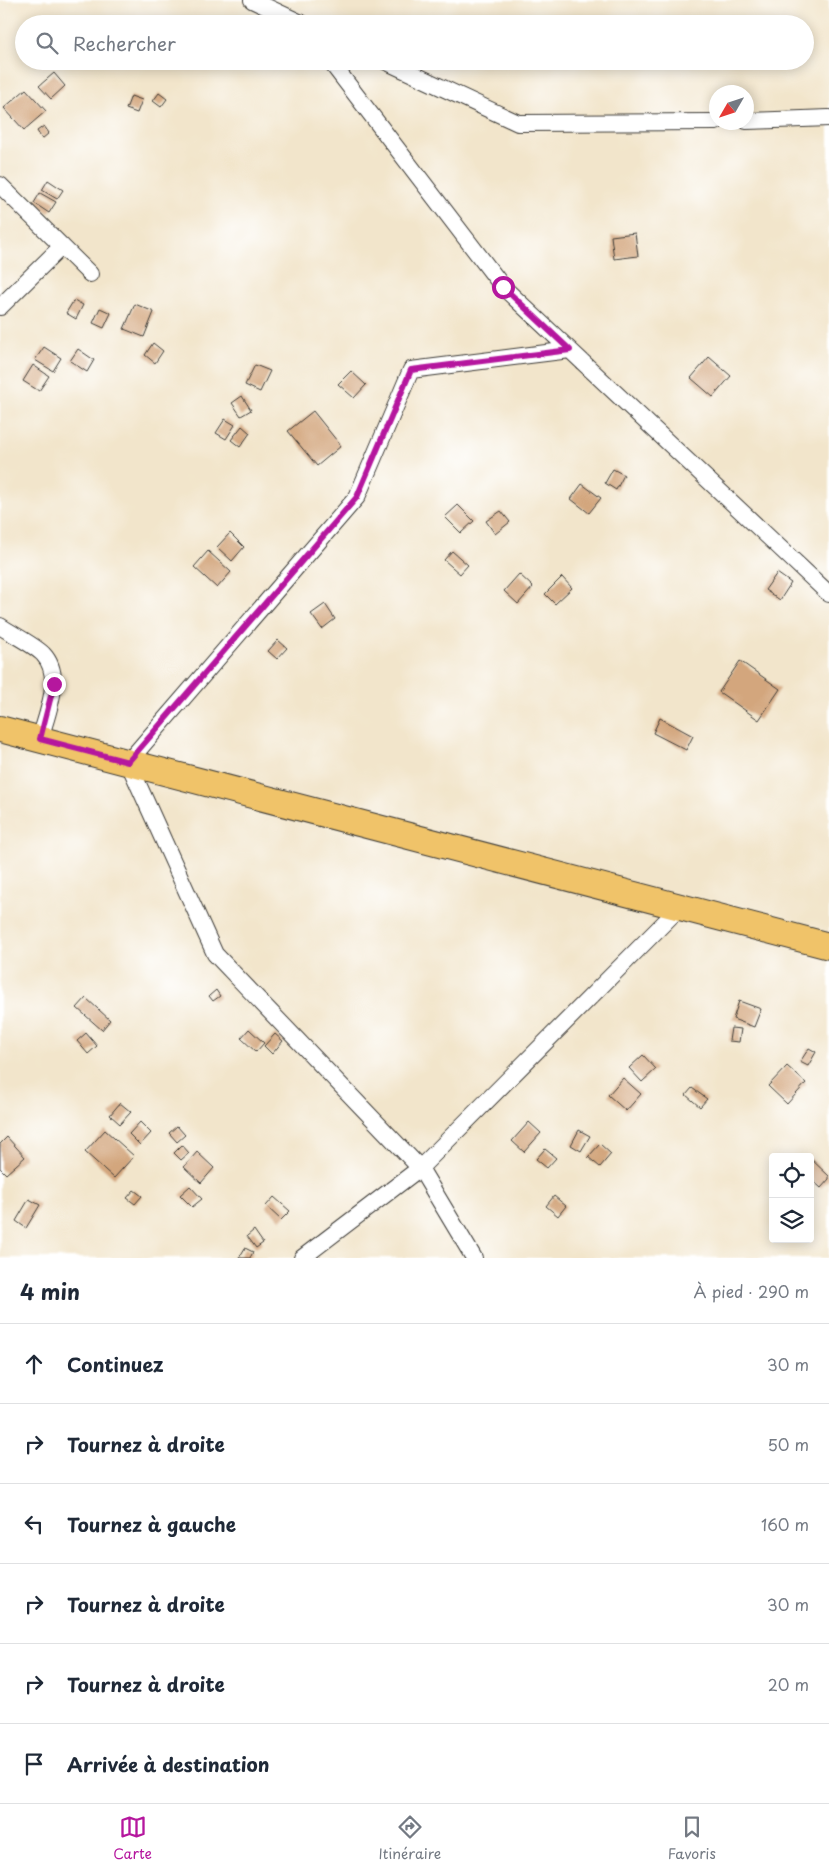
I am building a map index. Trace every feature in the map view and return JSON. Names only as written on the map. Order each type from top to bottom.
[{"type":"main road","points":[[0,728],[829,946]]},
{"type":"street","points":[[252,0],[285,15]]},
{"type":"street","points":[[337,70],[503,287],[829,594]]},
{"type":"street","points":[[404,70],[518,123],[709,122]]},
{"type":"street","points":[[754,121],[829,118]]},
{"type":"street","points":[[0,184],[90,274]]},
{"type":"street","points":[[0,307],[62,246]]},
{"type":"street","points":[[474,1258],[420,1168],[215,954],[128,762],[357,497],[411,370],[570,350]]},
{"type":"street","points":[[0,626],[42,654],[53,670],[54,684],[40,739]]},
{"type":"street","points":[[302,1258],[420,1168],[680,907]]},
{"type":"building","points":[[54,73],[65,86],[51,99],[39,86]]},
{"type":"building","points":[[26,89],[46,111],[24,130],[4,108]]},
{"type":"building","points":[[159,93],[167,99],[161,107],[153,101]]},
{"type":"building","points":[[131,96],[142,100],[137,113],[126,109]]},
{"type":"building","points":[[44,126],[49,133],[42,139],[37,131]]},
{"type":"building","points":[[48,180],[63,190],[57,199],[42,190]]},
{"type":"building","points":[[40,193],[56,202],[49,213],[34,203]]},
{"type":"building","points":[[635,233],[638,256],[614,259],[611,236]]},
{"type":"building","points":[[74,300],[83,305],[76,319],[66,313]]},
{"type":"building","points":[[135,304],[154,312],[144,337],[124,329]]},
{"type":"building","points":[[100,308],[111,313],[104,328],[93,323]]},
{"type":"building","points":[[153,343],[163,351],[155,363],[145,355]]},
{"type":"building","points":[[44,347],[61,358],[53,371],[35,360]]},
{"type":"building","points":[[78,349],[94,360],[87,372],[70,361]]},
{"type":"building","points":[[709,357],[731,376],[713,397],[691,378]]},
{"type":"building","points":[[33,365],[49,376],[39,391],[23,381]]},
{"type":"building","points":[[255,365],[270,371],[260,392],[245,385]]},
{"type":"building","points":[[351,371],[366,385],[354,398],[338,384]]},
{"type":"building","points":[[242,396],[251,410],[241,416],[232,403]]},
{"type":"building","points":[[313,411],[341,446],[317,466],[288,431]]},
{"type":"building","points":[[225,419],[235,425],[226,439],[216,433]]},
{"type":"building","points":[[242,426],[250,433],[240,447],[231,440]]},
{"type":"building","points":[[613,469],[624,475],[616,490],[605,483]]},
{"type":"building","points":[[582,484],[601,498],[589,513],[571,499]]},
{"type":"building","points":[[458,505],[474,521],[461,533],[445,517]]},
{"type":"building","points":[[501,511],[510,522],[495,534],[486,521]]},
{"type":"building","points":[[230,533],[244,547],[232,561],[217,547]]},
{"type":"building","points":[[208,551],[231,572],[217,588],[194,567]]},
{"type":"building","points":[[452,551],[468,565],[460,574],[444,560]]},
{"type":"building","points":[[777,573],[791,583],[780,600],[765,590]]},
{"type":"building","points":[[519,574],[533,587],[518,604],[504,591]]},
{"type":"building","points":[[562,577],[572,588],[555,604],[545,594]]},
{"type":"building","points":[[325,604],[335,619],[322,629],[311,614]]},
{"type":"building","points":[[278,640],[287,648],[277,659],[268,651]]},
{"type":"building","points":[[740,661],[780,689],[759,720],[719,692]]},
{"type":"building","points":[[660,718],[693,736],[686,750],[653,733]]},
{"type":"building","points":[[216,990],[220,996],[213,1001],[209,996]]},
{"type":"building","points":[[86,998],[110,1020],[102,1030],[77,1008]]},
{"type":"building","points":[[739,1001],[761,1009],[754,1027],[733,1019]]},
{"type":"building","points":[[731,1028],[741,1029],[739,1042],[729,1041]]},
{"type":"building","points":[[249,1029],[264,1043],[256,1052],[241,1038]]},
{"type":"building","points":[[86,1033],[97,1046],[88,1054],[77,1041]]},
{"type":"building","points":[[275,1034],[283,1041],[272,1054],[264,1046]]},
{"type":"building","points":[[809,1048],[816,1052],[808,1066],[800,1062]]},
{"type":"building","points":[[643,1055],[656,1069],[642,1082],[629,1068]]},
{"type":"building","points":[[787,1066],[806,1083],[787,1104],[768,1086]]},
{"type":"building","points":[[623,1078],[641,1094],[626,1111],[608,1095]]},
{"type":"building","points":[[692,1088],[707,1099],[700,1107],[686,1095]]},
{"type":"building","points":[[120,1103],[131,1112],[120,1124],[110,1115]]},
{"type":"building","points":[[140,1122],[151,1133],[140,1145],[129,1134]]},
{"type":"building","points":[[529,1122],[541,1133],[524,1152],[512,1141]]},
{"type":"building","points":[[177,1126],[185,1135],[177,1142],[169,1133]]},
{"type":"building","points":[[105,1130],[134,1156],[114,1178],[85,1152]]},
{"type":"building","points":[[579,1130],[590,1136],[581,1151],[571,1145]]},
{"type":"building","points":[[7,1137],[25,1157],[6,1174],[0,1168],[0,1144]]},
{"type":"building","points":[[600,1144],[611,1154],[600,1167],[588,1157]]},
{"type":"building","points":[[182,1145],[189,1153],[181,1160],[174,1153]]},
{"type":"building","points":[[545,1149],[556,1158],[547,1168],[536,1159]]},
{"type":"building","points":[[197,1152],[214,1168],[201,1183],[184,1167]]},
{"type":"building","points":[[814,1162],[829,1176],[829,1179],[821,1188],[814,1182]]},
{"type":"building","points":[[190,1186],[202,1199],[192,1207],[180,1195]]},
{"type":"building","points":[[134,1190],[142,1196],[135,1204],[127,1198]]},
{"type":"building","points":[[554,1196],[566,1206],[558,1216],[546,1206]]},
{"type":"building","points":[[274,1197],[290,1211],[281,1220],[266,1206]]},
{"type":"building","points":[[29,1199],[40,1205],[26,1228],[16,1221]]},
{"type":"building","points":[[254,1230],[263,1243],[256,1248],[247,1236]]},
{"type":"building","points":[[245,1248],[253,1252],[250,1258],[239,1258]]},
{"type":"route","points":[[54,684],[40,739],[128,762],[357,497],[411,370],[570,350],[503,287]]}]
